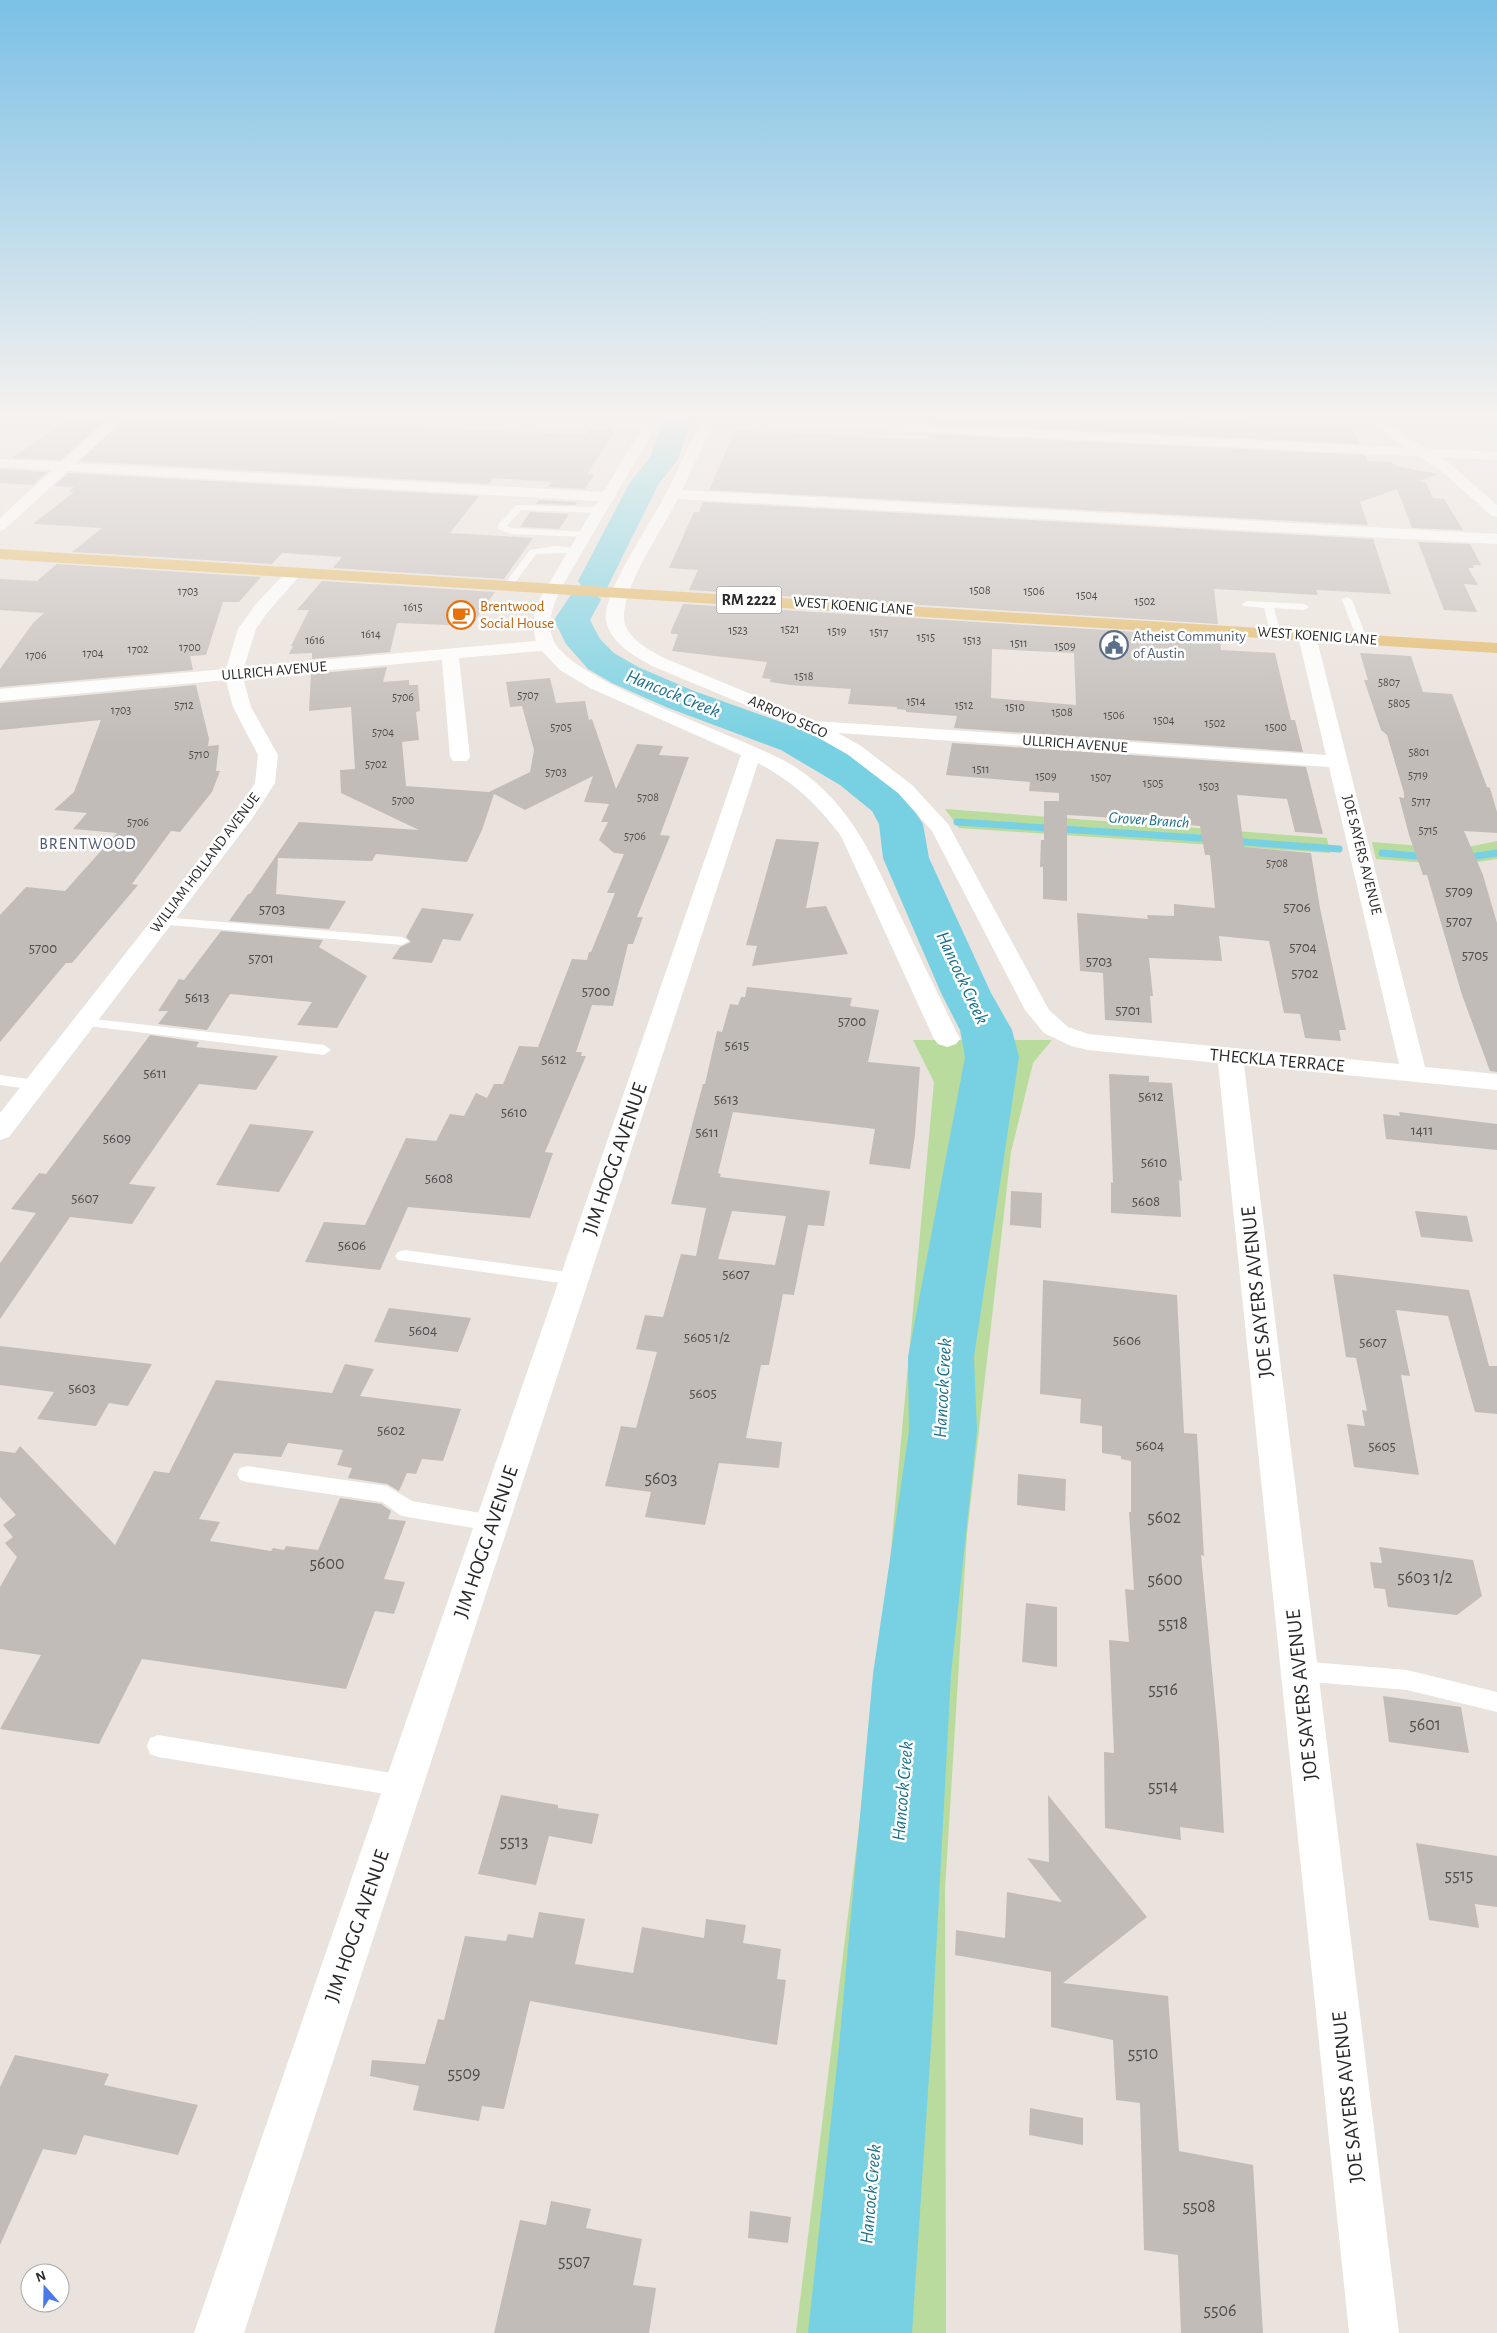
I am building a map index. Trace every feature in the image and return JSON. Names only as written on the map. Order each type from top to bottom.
[{"type":"main road","name":"WEST KOENIG LANE","points":[[0,554],[1497,648]]},
{"type":"street","points":[[590,527],[553,588],[541,617],[542,630],[547,645],[556,657],[573,671],[596,684],[752,752],[801,781],[838,816],[851,835],[947,1039]]},
{"type":"street","name":"ARROYO SECO","points":[[656,527],[621,592],[614,613],[617,625],[624,637],[636,649],[658,662],[810,725],[854,750],[892,777],[918,801],[941,828],[1037,1010],[1043,1020],[1058,1032]]},
{"type":"street","points":[[1275,527],[1497,539]]},
{"type":"street","points":[[233,674],[247,629],[261,609],[294,573]]},
{"type":"street","name":"JOE SAYERS AVENUE","points":[[1308,636],[1414,1074]]},
{"type":"street","name":"ULLRICH AVENUE","points":[[0,695],[450,656],[547,645]]},
{"type":"street","points":[[450,656],[460,756]]},
{"type":"street","name":"WILLIAM HOLLAND AVENUE","points":[[0,1131],[244,816],[265,783],[268,755],[242,707],[233,674]]},
{"type":"street","name":"ULLRICH AVENUE","points":[[810,725],[1339,762]]},
{"type":"street","name":"JIM HOGG AVENUE","points":[[220,2333],[752,752]]},
{"type":"street","name":"THECKLA TERRACE","points":[[1058,1032],[1088,1042],[1497,1082]]},
{"type":"street","name":"JOE SAYERS AVENUE","points":[[1230,1057],[1374,2333]]},
{"type":"lane","points":[[501,527],[511,530],[586,534]]},
{"type":"lane","points":[[509,585],[533,552],[555,549],[576,551]]},
{"type":"lane","points":[[1347,600],[1362,639]]},
{"type":"lane","points":[[1248,604],[1304,607]]},
{"type":"lane","points":[[1268,605],[1276,634]]},
{"type":"lane","points":[[162,921],[402,941]]},
{"type":"lane","points":[[84,1022],[324,1050]]},
{"type":"lane","points":[[0,1080],[36,1085]]},
{"type":"lane","points":[[404,1256],[575,1279]]},
{"type":"lane","points":[[247,1474],[387,1494],[407,1509],[492,1523]]},
{"type":"lane","points":[[1300,1670],[1407,1680],[1497,1702]]},
{"type":"lane","points":[[158,1746],[404,1786]]},
{"type":"green space","points":[[945,809],[1327,838],[1330,853],[959,828]]},
{"type":"green space","points":[[1497,841],[1497,859],[1457,865],[1376,859],[1372,842],[1458,849]]},
{"type":"green space","points":[[913,1040],[1052,1040],[1033,1063],[1011,1152],[967,1534],[945,1889],[946,2333],[796,2333],[884,1626],[934,1082]]},
{"type":"building","points":[[83,527],[455,527],[450,533],[533,538],[504,579],[333,568],[342,557],[282,553],[272,564],[72,552],[102,528]]},
{"type":"building","points":[[520,527],[560,527],[559,529]]},
{"type":"building","points":[[687,527],[1153,527],[1373,539],[1391,594],[1316,590],[1318,595],[1214,589],[1218,624],[689,590],[698,570],[669,568]]},
{"type":"building","points":[[1461,527],[1463,530],[1412,528]]},
{"type":"building","points":[[1418,542],[1470,544],[1481,565],[1473,565],[1474,568],[1468,568],[1478,585],[1464,584],[1477,612],[1444,610]]},
{"type":"building","points":[[57,564],[261,577],[239,602],[223,602],[206,655],[190,656],[193,670],[0,687],[0,669],[33,623],[44,613],[0,610],[0,579],[37,581]]},
{"type":"building","points":[[322,581],[495,592],[471,626],[397,623],[390,652],[312,659],[312,653],[289,654],[309,610],[297,610]]},
{"type":"building","points":[[683,604],[1220,637],[1221,650],[1275,653],[1291,720],[1295,720],[1303,752],[954,728],[957,716],[906,712],[906,710],[897,709],[897,707],[848,704],[851,689],[770,682],[771,679],[762,678],[767,662],[672,651],[678,634],[671,634]],"holes":[[[992,649],[1074,653],[1076,705],[991,698]]]},
{"type":"building","points":[[1360,653],[1411,656],[1423,692],[1452,694],[1487,787],[1490,788],[1497,812],[1497,833],[1464,831],[1483,875],[1497,923],[1497,1072],[1490,1071],[1462,995],[1427,875],[1423,875],[1409,835],[1399,797],[1404,798],[1404,793],[1387,735],[1381,730],[1364,680],[1368,680]]},
{"type":"building","points":[[387,667],[383,682],[409,680],[409,685],[418,685],[420,711],[416,712],[419,740],[402,742],[406,786],[489,792],[530,772],[534,750],[522,706],[510,707],[506,682],[550,678],[556,703],[585,701],[589,720],[592,719],[616,789],[637,744],[663,746],[659,755],[689,757],[660,835],[670,836],[637,917],[643,917],[633,944],[628,944],[613,1006],[592,1005],[576,1052],[582,1052],[581,1056],[586,1056],[545,1152],[553,1153],[530,1218],[408,1207],[380,1270],[305,1262],[324,1222],[365,1225],[406,1138],[436,1141],[450,1114],[464,1116],[476,1093],[487,1098],[494,1084],[503,1084],[519,1046],[538,1047],[572,959],[587,960],[589,952],[591,952],[615,893],[607,893],[624,854],[614,853],[599,840],[608,822],[601,822],[609,804],[584,802],[593,776],[525,810],[494,794],[482,830],[467,862],[376,854],[372,861],[278,858],[276,894],[346,901],[329,929],[229,921],[248,894],[250,894],[299,822],[419,830],[341,793],[340,770],[355,769],[351,707],[309,711],[311,674]]},
{"type":"building","points":[[196,685],[209,739],[208,746],[219,745],[216,771],[220,771],[212,792],[180,832],[171,831],[132,884],[138,885],[72,963],[66,963],[0,1042],[0,915],[26,887],[65,891],[117,833],[73,829],[87,813],[54,810],[74,792],[101,720],[0,730],[0,703]]},
{"type":"building","points":[[952,743],[1306,767],[1323,834],[1295,832],[1287,799],[1237,795],[1244,847],[1311,853],[1320,908],[1346,1030],[1339,1030],[1341,1041],[1305,1038],[1300,1014],[1284,1013],[1269,941],[1219,936],[1222,961],[1149,958],[1153,996],[1150,996],[1152,1023],[1105,1020],[1103,973],[1080,971],[1077,913],[1148,919],[1147,915],[1174,916],[1174,904],[1215,908],[1210,855],[1205,855],[1200,826],[1169,823],[1169,821],[1067,815],[1067,901],[1043,899],[1043,867],[1040,867],[1041,840],[1044,840],[1044,801],[1059,801],[1059,793],[1029,791],[1030,782],[946,775]]},
{"type":"building","points":[[776,839],[819,842],[806,908],[826,906],[848,954],[752,966],[757,946],[746,945]]},
{"type":"building","points":[[422,908],[474,914],[460,941],[443,939],[432,963],[392,959],[400,947],[411,942],[406,937]]},
{"type":"building","points":[[221,931],[323,940],[319,947],[367,976],[337,1028],[297,1025],[312,1002],[230,994],[207,1030],[158,1024],[168,1011],[158,1011],[179,979],[184,980]]},
{"type":"building","points":[[747,987],[852,998],[850,1006],[879,1010],[868,1062],[920,1067],[915,1135],[910,1169],[869,1164],[875,1129],[733,1112],[718,1173],[721,1174],[720,1177],[830,1191],[824,1226],[808,1225],[794,1295],[783,1294],[769,1365],[761,1365],[746,1438],[782,1442],[779,1468],[719,1463],[705,1525],[645,1517],[651,1492],[605,1486],[621,1426],[636,1428],[657,1352],[636,1349],[645,1315],[663,1317],[681,1254],[696,1256],[706,1208],[671,1204],[703,1084],[705,1084],[717,1031],[722,1032],[730,1004],[738,1005],[741,997],[745,997]],"holes":[[[732,1211],[786,1216],[775,1265],[718,1259]]]},
{"type":"building","points":[[150,1035],[199,1042],[196,1047],[278,1056],[256,1090],[199,1084],[129,1184],[156,1187],[132,1224],[70,1217],[0,1319],[0,1263],[36,1213],[11,1209],[39,1173],[46,1174]]},
{"type":"building","points":[[1109,1074],[1149,1076],[1149,1082],[1172,1083],[1182,1181],[1179,1180],[1181,1217],[1111,1213],[1111,1182],[1113,1183]]},
{"type":"building","points":[[1399,1112],[1497,1124],[1497,1150],[1386,1139],[1383,1114],[1400,1116]]},
{"type":"building","points":[[250,1124],[314,1131],[279,1192],[216,1185]]},
{"type":"building","points":[[1011,1191],[1042,1193],[1041,1228],[1010,1225]]},
{"type":"building","points":[[1415,1211],[1467,1216],[1473,1242],[1421,1237]]},
{"type":"building","points":[[1333,1274],[1469,1290],[1489,1366],[1497,1366],[1497,1414],[1475,1412],[1448,1316],[1396,1310],[1410,1376],[1401,1375],[1419,1475],[1354,1467],[1347,1424],[1365,1426],[1362,1410],[1367,1411],[1356,1358],[1346,1357]]},
{"type":"building","points":[[1043,1280],[1177,1295],[1184,1433],[1197,1434],[1204,1556],[1201,1555],[1219,1744],[1224,1833],[1180,1827],[1181,1840],[1105,1828],[1104,1752],[1114,1753],[1109,1640],[1129,1642],[1125,1589],[1134,1590],[1129,1512],[1131,1512],[1131,1461],[1121,1459],[1121,1456],[1102,1453],[1102,1426],[1080,1423],[1081,1399],[1040,1394]]},
{"type":"building","points":[[389,1308],[471,1318],[458,1352],[374,1342]]},
{"type":"building","points":[[0,1346],[152,1364],[128,1406],[109,1403],[96,1426],[37,1419],[54,1392],[0,1385]]},
{"type":"building","points":[[345,1364],[374,1369],[360,1396],[461,1409],[443,1461],[422,1459],[416,1474],[407,1473],[399,1491],[387,1484],[348,1478],[352,1468],[337,1465],[343,1450],[288,1443],[281,1457],[234,1453],[199,1519],[220,1522],[210,1541],[271,1551],[273,1548],[284,1550],[286,1546],[318,1550],[340,1498],[381,1504],[391,1511],[388,1519],[406,1521],[384,1579],[405,1582],[394,1614],[375,1611],[346,1689],[142,1659],[99,1744],[0,1729],[41,1655],[0,1649],[0,1587],[17,1557],[5,1543],[13,1537],[3,1525],[16,1515],[0,1497],[0,1451],[15,1453],[20,1446],[115,1545],[154,1471],[169,1473],[216,1380],[332,1393]]},
{"type":"building","points":[[1018,1474],[1066,1479],[1065,1511],[1017,1505]]},
{"type":"building","points":[[1379,1547],[1473,1560],[1482,1596],[1457,1615],[1388,1607],[1385,1589],[1374,1588],[1370,1562],[1382,1563]]},
{"type":"building","points":[[1026,1603],[1057,1607],[1057,1667],[1022,1662]]},
{"type":"building","points":[[1383,1696],[1461,1707],[1469,1753],[1389,1742]]},
{"type":"building","points":[[501,1795],[558,1805],[558,1808],[599,1814],[592,1844],[549,1836],[536,1885],[478,1874]]},
{"type":"building","points":[[1048,1795],[1147,1917],[1063,1983],[1168,1996],[1179,2151],[1253,2165],[1263,2333],[1181,2333],[1178,2255],[1144,2250],[1140,2103],[1116,2100],[1113,2040],[1051,2027],[1051,1972],[955,1955],[956,1930],[1005,1938],[1007,1892],[1062,1902],[1027,1858],[1049,1862]]},
{"type":"building","points":[[1416,1843],[1497,1856],[1497,1907],[1475,1904],[1479,1928],[1429,1920]]},
{"type":"building","points":[[539,1912],[585,1919],[575,1964],[633,1973],[642,1927],[704,1938],[706,1919],[746,1925],[743,1943],[781,1949],[777,1979],[786,1980],[777,2045],[530,2001],[504,2109],[482,2106],[479,2121],[413,2110],[419,2086],[370,2076],[372,2060],[425,2064],[438,2019],[444,2020],[465,1936],[506,1941],[508,1934],[533,1938]]},
{"type":"building","points":[[15,2055],[109,2074],[104,2085],[198,2105],[178,2155],[84,2135],[76,2155],[43,2149],[0,2245],[0,2087]]},
{"type":"building","points":[[1030,2108],[1083,2118],[1083,2145],[1029,2135]]},
{"type":"building","points":[[551,2201],[591,2209],[586,2228],[642,2239],[633,2285],[656,2288],[649,2333],[494,2333],[520,2220],[546,2225]]},
{"type":"building","points":[[750,2211],[791,2217],[788,2243],[748,2238]]},
{"type":"waterway","name":"Hancock Creek","points":[[595,581],[621,527]]},
{"type":"waterway","name":"Hancock Creek","points":[[584,600],[572,620],[584,644],[601,661],[625,675],[680,699],[795,741],[855,776],[889,804],[901,824],[906,858],[966,993],[986,1030],[992,1057],[941,1357],[943,1431],[912,1674],[894,1898],[885,2046],[860,2333]]},
{"type":"waterway","name":"Grover Branch","points":[[957,822],[1214,839]]},
{"type":"waterway","name":"Grover Branch","points":[[901,824],[916,823]]},
{"type":"waterway","name":"Grover Branch","points":[[1231,841],[1339,849]]},
{"type":"waterway","name":"Grover Branch","points":[[1382,853],[1429,857]]},
{"type":"waterway","name":"Grover Branch","points":[[1463,858],[1497,853]]},
{"type":"place","name":"Brentwood Social House","points":[[461,615]]},
{"type":"place","name":"Atheist Community of Austin","points":[[1114,645]]},
{"type":"district","name":"BRENTWOOD","points":[[88,844]]}]
